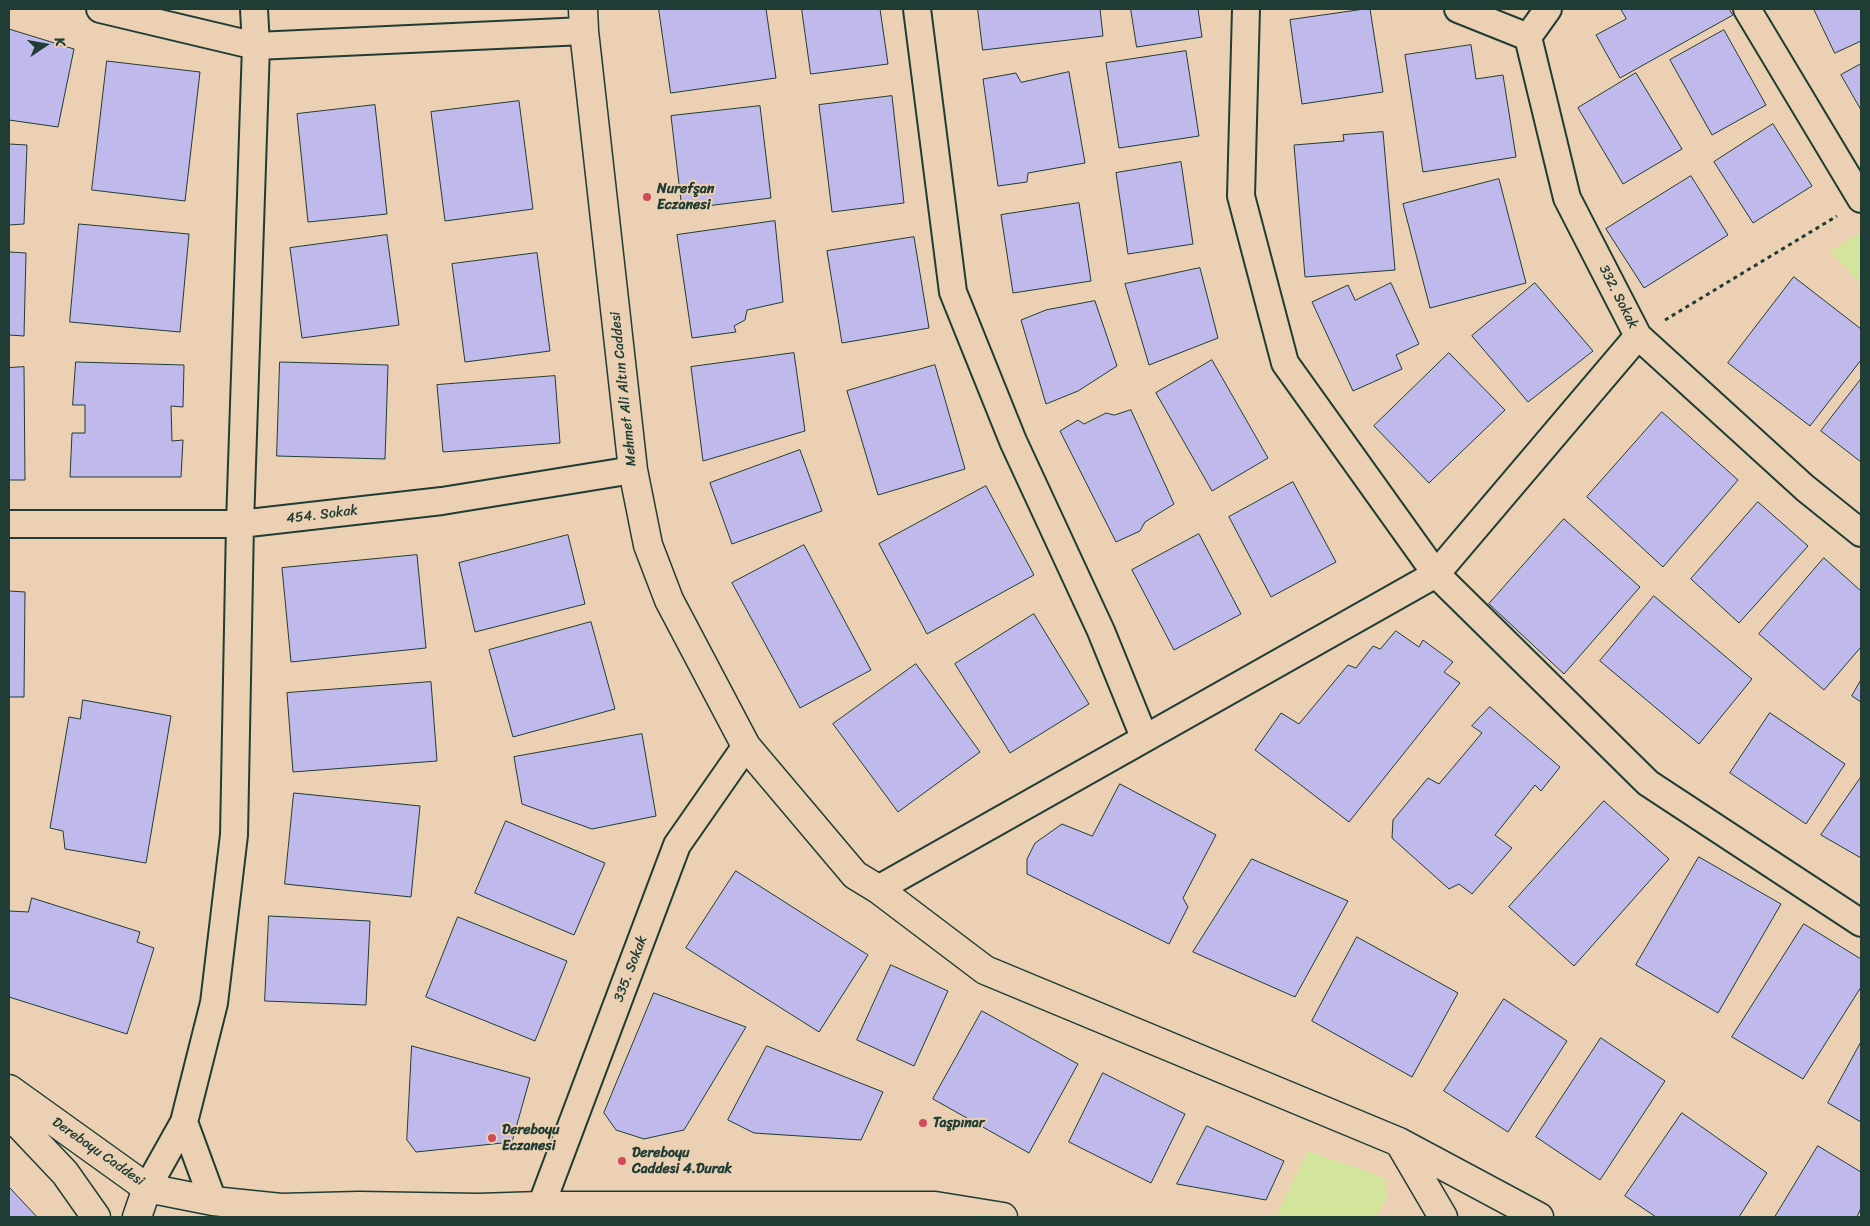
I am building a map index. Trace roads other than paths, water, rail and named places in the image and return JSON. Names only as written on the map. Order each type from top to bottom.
[{"type":"street","points":[[100,9],[256,46],[583,20]]},
{"type":"street","points":[[137,1217],[147,1188],[184,1122],[214,1003],[234,835],[240,524],[256,46],[254,9]]},
{"type":"street","points":[[916,9],[953,292],[1013,441],[1101,631],[1144,737]]},
{"type":"street","points":[[1246,9],[1241,196],[1285,363],[1436,574],[1648,783],[1861,923]]},
{"type":"street","points":[[1458,9],[1528,37],[1548,9]]},
{"type":"street","points":[[1747,9],[1853,205]]},
{"type":"street","name":"Mehmet Ali Altın Caddesi","points":[[583,20],[633,470],[648,545],[669,600],[746,746],[854,875],[878,889],[985,970],[1399,1142],[1539,1217]]},
{"type":"street","name":"332. Sokak","points":[[1528,37],[1567,198],[1638,336],[1805,488],[1861,533]]},
{"type":"street","points":[[878,889],[1144,737],[1436,574],[1638,336]]},
{"type":"street","name":"454. Sokak","points":[[9,524],[240,524],[442,501],[633,470]]},
{"type":"street","name":"335. Sokak","points":[[542,1206],[678,845],[746,746]]},
{"type":"street","name":"Dereboyu Caddesi","points":[[9,1089],[147,1188],[210,1209],[359,1206],[478,1213],[542,1206],[934,1211],[1003,1217]]},
{"type":"street","points":[[9,1114],[65,1173],[96,1217]]},
{"type":"street","points":[[184,1122],[210,1209]]},
{"type":"street","points":[[1399,1142],[1443,1217]]},
{"type":"street","points":[[331,1217],[359,1206]]},
{"type":"place","name":"Nurefşan Eczanesi","points":[[647,197]]},
{"type":"place","name":"Taşpınar","points":[[923,1123]]},
{"type":"place","name":"Dereboyu Eczanesi","points":[[492,1138]]},
{"type":"place","name":"Dereboyu Caddesi 4.Durak","points":[[622,1161]]}]
